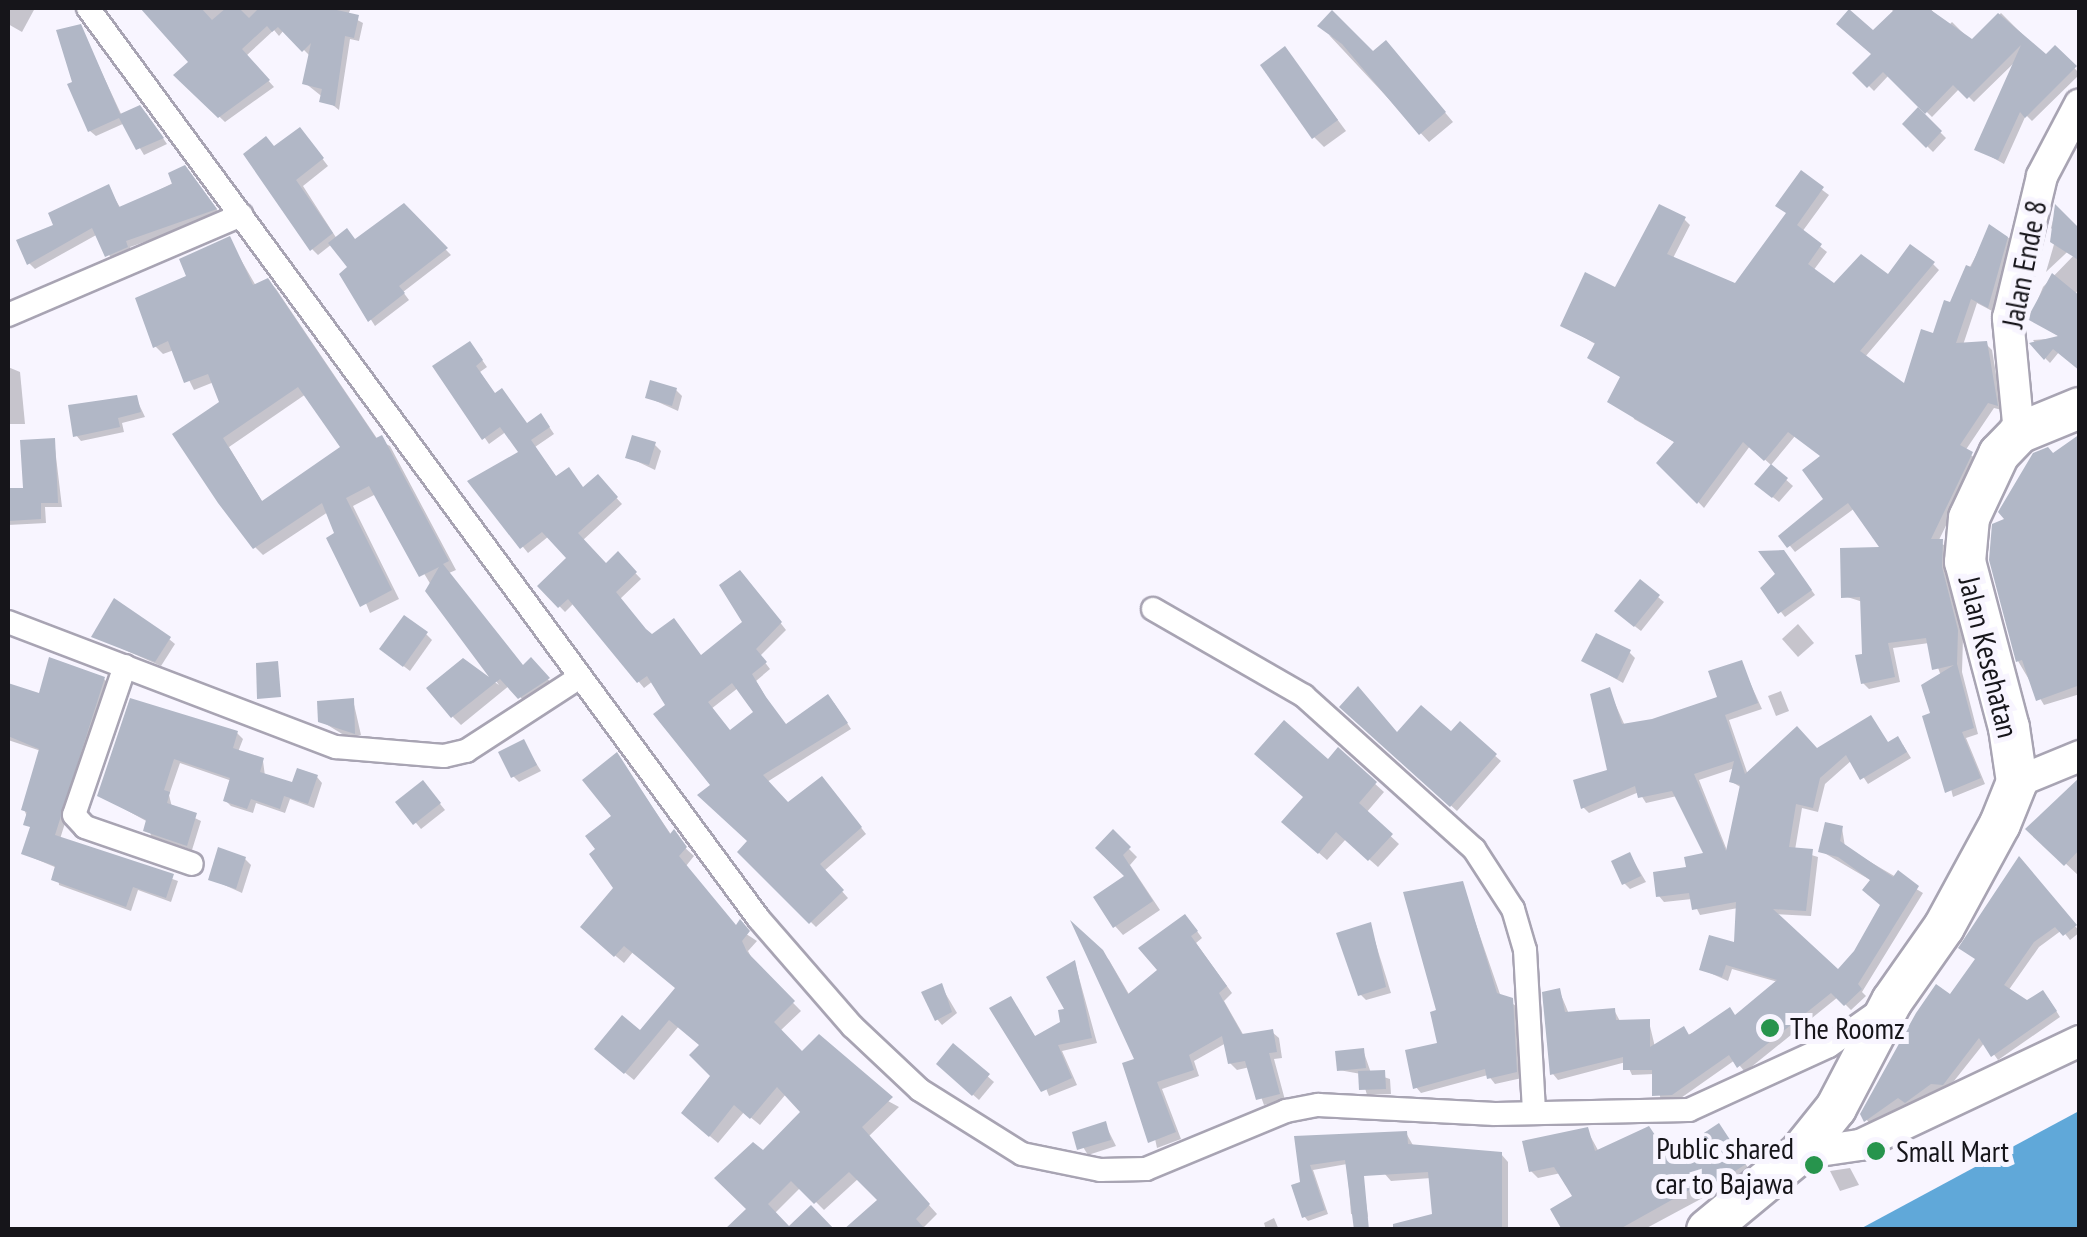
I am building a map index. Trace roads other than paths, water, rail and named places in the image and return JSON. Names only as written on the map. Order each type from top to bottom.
[{"type":"highway","points":[[2019,434],[2080,408]]},
{"type":"highway","name":"Jalan Kesehatan","points":[[2017,782],[2010,728],[1965,562],[1970,518],[1983,483],[2019,434]]},
{"type":"highway","points":[[1707,1230],[1800,1154],[1836,1108],[1892,1001],[1952,912],[2017,782]]},
{"type":"street","points":[[88,8],[577,679],[759,920],[852,1026],[920,1090],[1022,1154],[1100,1170],[1146,1169],[1193,1155],[1286,1111],[1318,1105],[1534,1114],[1690,1110],[1829,1046],[1892,1001]]},
{"type":"street","name":"Jalan Ende 8","points":[[2019,434],[2008,318],[2042,176],[2080,104]]},
{"type":"street","points":[[8,315],[241,214]]},
{"type":"street","points":[[1153,609],[1304,696],[1474,849],[1513,909],[1525,950],[1534,1114]]},
{"type":"street","points":[[8,622],[323,744],[444,756],[483,742],[577,679]]},
{"type":"street","points":[[125,666],[74,815],[85,827],[192,864]]},
{"type":"street","points":[[2017,782],[2080,756]]},
{"type":"street","points":[[1800,1154],[1860,1145],[2080,1041]]},
{"type":"water","points":[[2079,1111],[2079,1229],[1860,1229]]},
{"type":"place","name":"The Roomz","points":[[1770,1028]]},
{"type":"place","name":"Small Mart","points":[[1876,1151]]},
{"type":"place","name":"Public shared car to Bajawa","points":[[1814,1165]]}]
